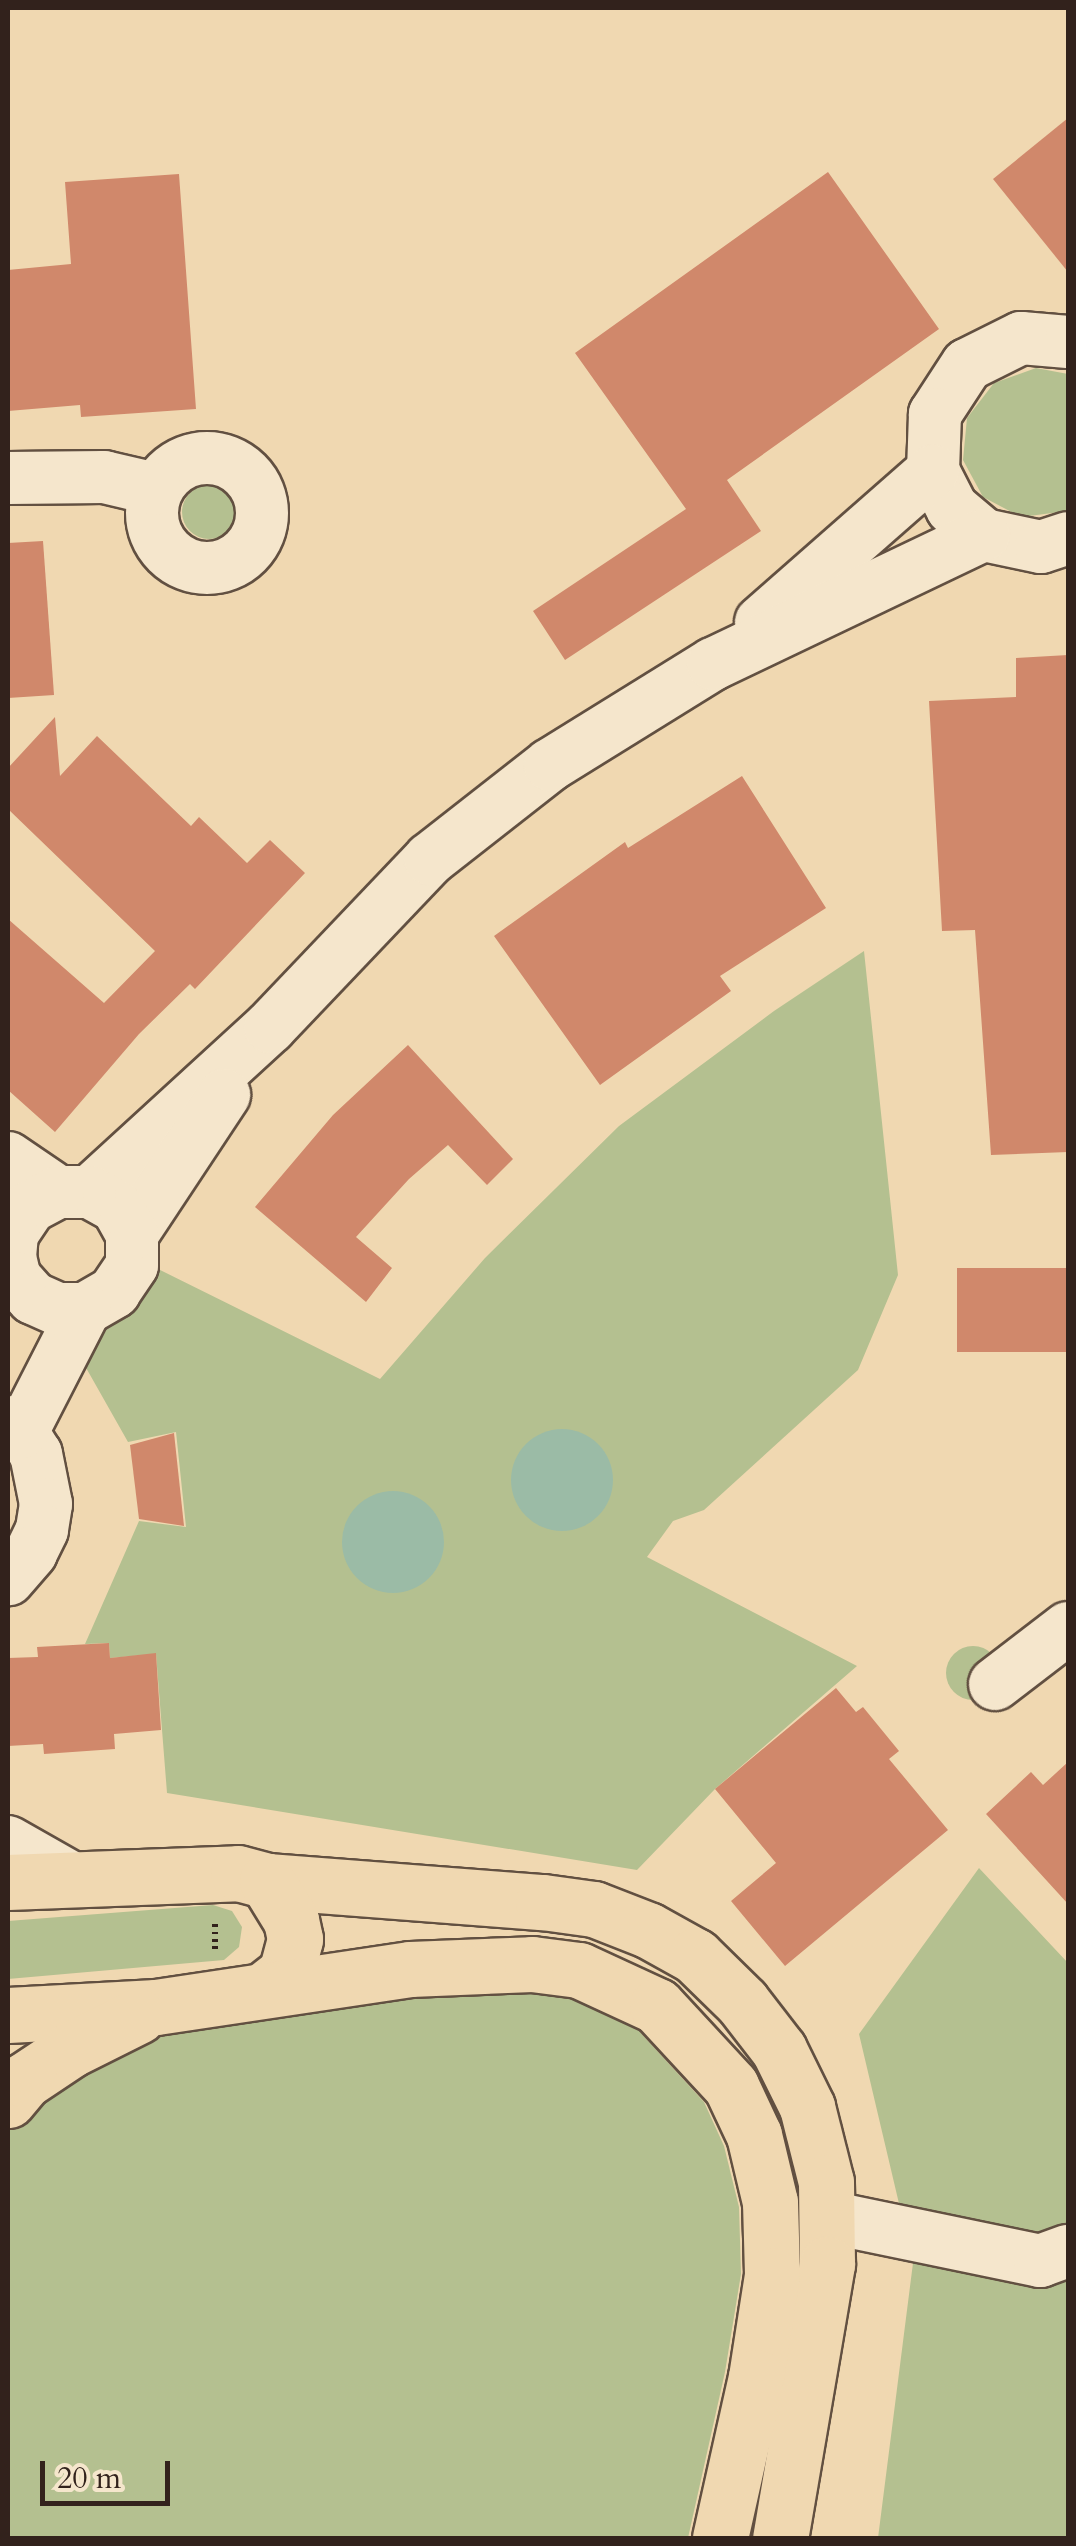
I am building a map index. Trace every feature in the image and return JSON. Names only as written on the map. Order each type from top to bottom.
[{"type":"main road","points":[[242,1878],[291,1920],[295,1939],[286,1973],[264,1990]]},
{"type":"main road","points":[[8,1882],[242,1878],[543,1902],[594,1910],[648,1930],[696,1956],[742,2002],[778,2050],[807,2107],[826,2182],[827,2264],[780,2538]]},
{"type":"main road","points":[[8,2015],[156,2007],[410,1969],[532,1964],[579,1970],[657,2006],[731,2086],[754,2136],[770,2202],[772,2257],[756,2377],[720,2538]]},
{"type":"main road","points":[[8,2100],[25,2080],[70,2050],[156,2007]]},
{"type":"street","points":[[984,536],[952,508],[933,471],[935,414],[967,365],[1021,338],[1068,342]]},
{"type":"street","points":[[713,664],[933,471]]},
{"type":"street","points":[[9,480],[104,477],[156,489]]},
{"type":"street","points":[[8,1158],[74,1192],[117,1207],[132,1234],[132,1265],[114,1292],[85,1309],[58,1310],[32,1298],[11,1257],[30,1207],[74,1192],[270,1028],[430,859],[486,812],[550,764],[713,664],[984,536],[1059,545]]},
{"type":"street","points":[[132,1234],[270,1028]]},
{"type":"street","points":[[8,1579],[31,1553],[46,1504],[36,1454],[15,1427],[85,1309]]},
{"type":"street","points":[[995,1684],[1068,1628]]},
{"type":"street","points":[[8,1842],[72,1878]]},
{"type":"street","points":[[828,2217],[1040,2261],[1068,2251]]},
{"type":"path","points":[[210,2000],[242,1878]]},
{"type":"shaded area","points":[[1036,368],[1068,374],[1068,511],[1021,517],[983,497],[963,460],[967,418],[994,383]]},
{"type":"shaded area","points":[[209,485],[228,493],[236,512],[228,531],[209,539],[190,531],[182,512],[190,493]]},
{"type":"shaded area","points":[[864,951],[898,1275],[858,1370],[704,1510],[673,1521],[647,1557],[857,1666],[715,1789],[637,1870],[167,1793],[156,1654],[110,1658],[109,1643],[85,1644],[139,1521],[186,1527],[176,1432],[128,1442],[85,1366],[146,1263],[380,1379],[485,1258],[619,1126],[774,1011]]},
{"type":"shaded area","points":[[562,1429],[581,1433],[598,1444],[609,1461],[613,1480],[609,1499],[598,1516],[581,1527],[562,1531],[543,1527],[526,1516],[515,1499],[511,1480],[515,1461],[526,1444],[543,1433]]},
{"type":"shaded area","points":[[393,1491],[412,1495],[429,1506],[440,1523],[444,1542],[440,1561],[429,1578],[412,1589],[393,1593],[374,1589],[357,1578],[346,1561],[342,1542],[346,1523],[357,1506],[374,1495]]},
{"type":"shaded area","points":[[973,1646],[992,1654],[1000,1673],[992,1692],[973,1700],[954,1692],[946,1673],[954,1654]]},
{"type":"shaded area","points":[[979,1868],[1068,1963],[1068,2538],[878,2538],[913,2263],[859,2034]]},
{"type":"shaded area","points":[[213,1905],[232,1911],[242,1927],[239,1947],[224,1960],[8,1979],[8,1921]]},
{"type":"shaded area","points":[[532,1991],[567,1994],[638,2030],[704,2102],[724,2146],[739,2207],[741,2274],[725,2372],[688,2538],[8,2538],[8,2124],[76,2061],[158,2037],[412,1998]]},
{"type":"building","points":[[1068,118],[1068,272],[993,179]]},
{"type":"building","points":[[828,172],[939,329],[727,480],[761,531],[565,660],[533,611],[686,509],[575,353]]},
{"type":"building","points":[[179,174],[196,409],[81,417],[80,405],[8,411],[8,270],[71,264],[65,182]]},
{"type":"building","points":[[43,541],[54,695],[8,698],[8,543]]},
{"type":"building","points":[[1068,655],[1068,1152],[991,1155],[975,930],[942,931],[929,701],[1016,697],[1016,658]]},
{"type":"building","points":[[55,717],[60,776],[97,736],[191,826],[199,817],[247,863],[270,840],[305,873],[195,989],[190,984],[139,1034],[55,1132],[8,1090],[8,919],[104,1003],[155,951],[8,809],[8,768]]},
{"type":"building","points":[[742,776],[826,908],[720,976],[731,991],[600,1085],[494,936],[625,842],[628,848]]},
{"type":"building","points":[[408,1045],[513,1159],[487,1185],[448,1145],[409,1179],[356,1237],[392,1268],[366,1302],[255,1207],[333,1115]]},
{"type":"building","points":[[957,1268],[1068,1268],[1068,1352],[957,1352]]},
{"type":"building","points":[[174,1433],[184,1526],[139,1519],[130,1445]]},
{"type":"building","points":[[109,1643],[110,1658],[156,1653],[161,1730],[114,1734],[115,1749],[44,1754],[43,1744],[8,1746],[8,1658],[38,1657],[37,1647]]},
{"type":"building","points":[[836,1688],[856,1712],[863,1707],[899,1751],[889,1759],[948,1830],[785,1966],[731,1901],[776,1863],[715,1789]]},
{"type":"building","points":[[1068,1762],[1068,1904],[986,1814],[1031,1772],[1043,1785]]}]
